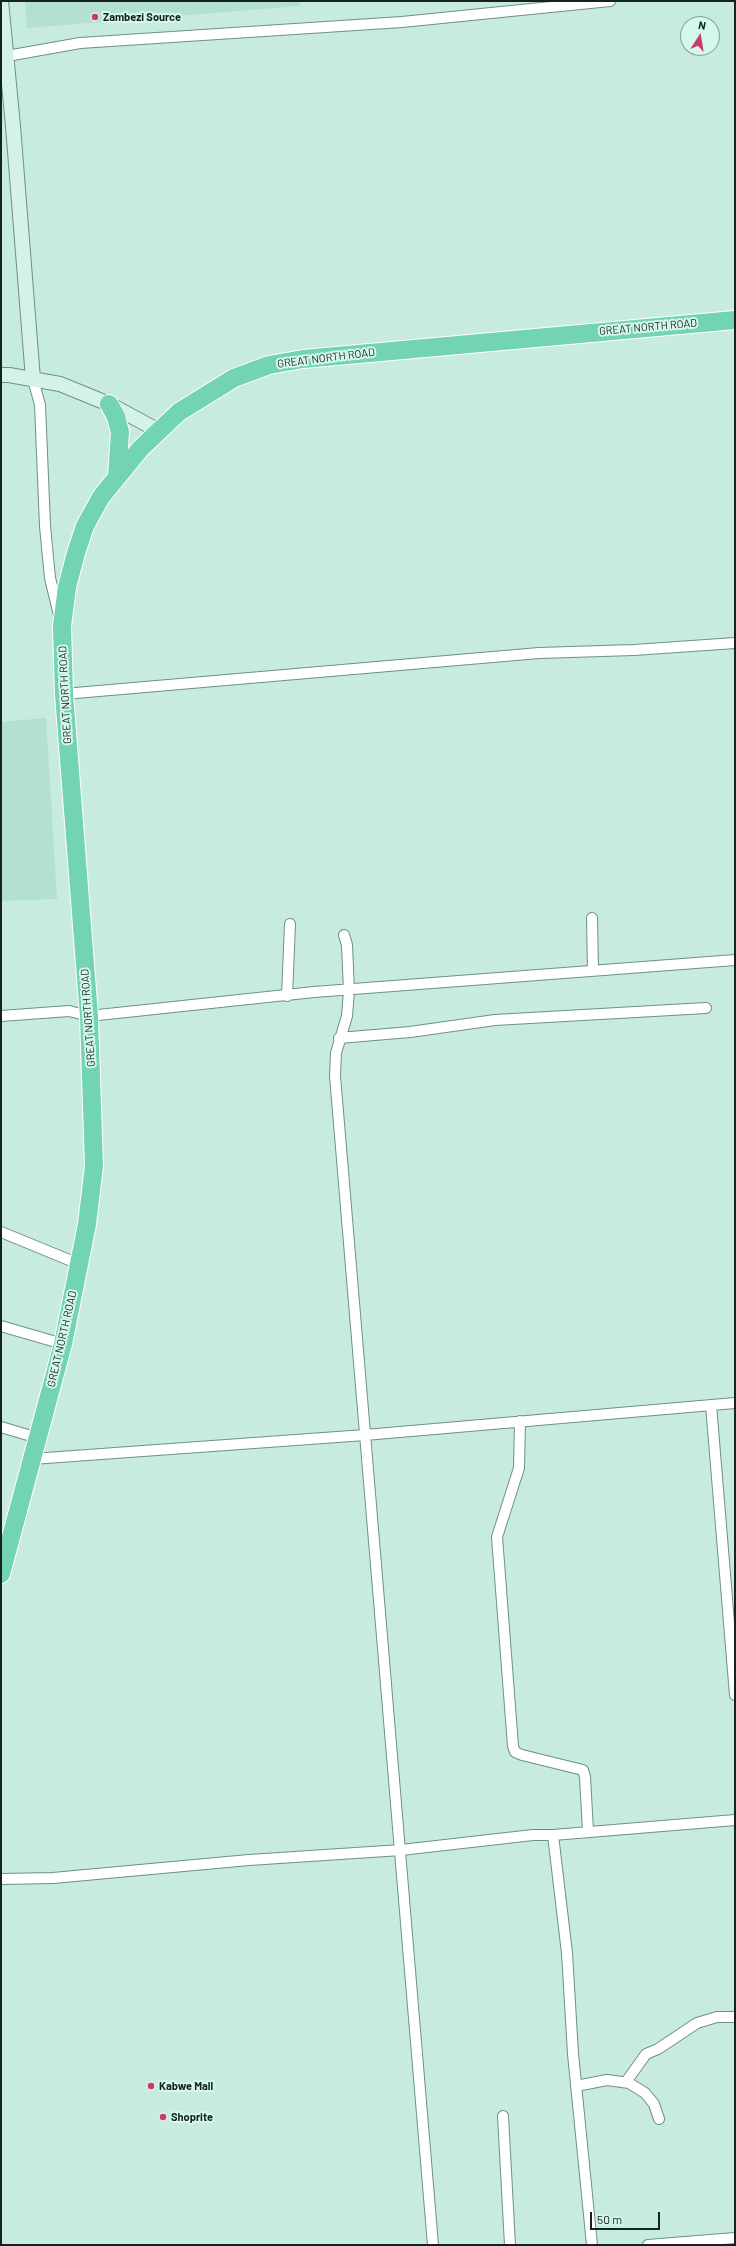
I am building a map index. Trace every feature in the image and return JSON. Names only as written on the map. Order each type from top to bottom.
[{"type":"highway","name":"GREAT NORTH ROAD","points":[[1,1574],[62,1344],[87,1224],[94,1166],[89,1016],[64,694],[62,626],[66,587],[85,526],[101,497],[140,449],[179,412],[234,378],[269,365],[302,359],[735,320]]},
{"type":"highway","points":[[108,404],[116,417],[120,432],[117,476]]},
{"type":"street","points":[[1,1],[7,56],[33,379],[40,405],[45,526],[50,578],[62,626]]},
{"type":"street","points":[[7,56],[80,43],[402,22],[610,1]]},
{"type":"street","points":[[1,375],[60,384],[108,404],[159,431]]},
{"type":"street","points":[[64,694],[539,653],[634,650],[735,643]]},
{"type":"street","points":[[592,918],[593,970]]},
{"type":"street","points":[[287,996],[290,924]]},
{"type":"street","points":[[344,935],[347,945],[349,991],[347,1016],[339,1038],[336,1053],[335,1076],[433,2245]]},
{"type":"street","points":[[1,1016],[69,1011],[89,1016],[287,996],[593,970],[735,960]]},
{"type":"street","points":[[339,1038],[410,1032],[495,1020],[706,1008]]},
{"type":"street","points":[[1,1232],[79,1264]]},
{"type":"street","points":[[1,1326],[62,1344]]},
{"type":"street","points":[[32,1459],[365,1435],[520,1420],[735,1403]]},
{"type":"street","points":[[711,1405],[735,1695]]},
{"type":"street","points":[[520,1420],[519,1468],[497,1537],[513,1746],[515,1752],[522,1755],[583,1770],[585,1778],[588,1831]]},
{"type":"street","points":[[1,1427],[38,1438]]},
{"type":"street","points":[[1,1879],[53,1878],[242,1861],[401,1850],[533,1835],[553,1835],[735,1820]]},
{"type":"street","points":[[553,1835],[567,1953],[576,2086],[592,2245]]},
{"type":"street","points":[[626,2082],[646,2054],[658,2049],[692,2026],[717,2017],[735,2017]]},
{"type":"street","points":[[576,2086],[607,2080],[626,2082],[645,2093],[654,2104],[659,2119]]},
{"type":"street","points":[[503,2116],[510,2245]]},
{"type":"street","points":[[648,2245],[735,2238]]},
{"type":"shaded area","name":"Zambezi Source","points":[[25,1],[300,1],[300,6],[27,28]]},
{"type":"shaded area","points":[[46,718],[57,899],[1,901],[1,722]]},
{"type":"place","name":"Zambezi Source","points":[[95,17]]},
{"type":"place","name":"Kabwe Mall","points":[[151,2086]]},
{"type":"place","name":"Shoprite","points":[[163,2117]]}]
